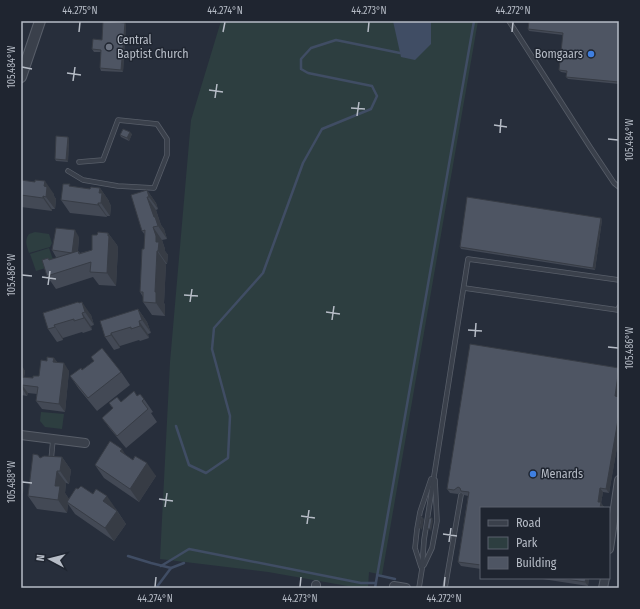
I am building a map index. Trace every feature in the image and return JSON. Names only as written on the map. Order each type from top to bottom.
[{"type":"street","points":[[21,77],[40,21]]},
{"type":"street","points":[[21,435],[85,443]]},
{"type":"street","points":[[610,541],[619,480]]},
{"type":"street","points":[[394,586],[406,588]]},
{"type":"lane","points":[[509,21],[590,147],[614,183],[619,187]]},
{"type":"lane","points":[[68,171],[83,180],[118,186],[154,188],[167,155],[167,139],[157,124],[118,120],[103,160],[79,162]]},
{"type":"lane","points":[[419,588],[434,471],[468,259],[619,280]]},
{"type":"lane","points":[[464,288],[618,310],[619,307]]},
{"type":"lane","points":[[50,467],[53,439]]},
{"type":"lane","points":[[422,569],[432,548],[437,521],[434,471]]},
{"type":"lane","points":[[422,569],[415,548],[417,529],[420,512],[434,471]]},
{"type":"lane","points":[[445,588],[461,495]]},
{"type":"green space","points":[[221,21],[478,21],[382,575],[369,572],[368,588],[359,588],[268,572],[160,559],[170,362],[191,120]]},
{"type":"green space","points":[[35,232],[49,234],[52,243],[50,247],[29,253],[26,244],[27,239],[29,234]]},
{"type":"green space","points":[[49,248],[55,265],[36,271],[30,254]]},
{"type":"green space","points":[[41,412],[64,414],[62,429],[45,427],[40,421]]},
{"type":"water","points":[[393,21],[431,21],[431,44],[415,60],[401,57]]},
{"type":"building","name":"Central Baptist Church","points":[[103,21],[125,23],[121,70],[100,68],[101,50],[92,49],[93,39],[102,40]]},
{"type":"building","name":"Bomgaars","points":[[529,21],[619,21],[619,82],[566,77],[567,71],[559,70],[563,33],[528,29]]},
{"type":"building","points":[[123,129],[130,132],[127,138],[120,135]]},
{"type":"building","points":[[56,136],[68,137],[66,160],[55,159]]},
{"type":"building","points":[[21,180],[35,182],[35,180],[45,181],[44,186],[47,187],[46,197],[43,196],[43,198],[21,195]]},
{"type":"building","points":[[63,184],[70,184],[69,186],[90,189],[91,187],[100,188],[99,193],[102,193],[101,203],[98,203],[98,205],[61,200]]},
{"type":"building","points":[[147,190],[149,197],[147,197],[158,226],[153,227],[156,242],[159,242],[157,251],[155,292],[156,303],[143,302],[143,292],[140,292],[142,249],[144,249],[145,230],[142,231],[131,195]]},
{"type":"building","points":[[467,197],[601,218],[593,268],[460,247]]},
{"type":"building","points":[[56,228],[75,230],[72,253],[52,250]]},
{"type":"building","points":[[98,232],[108,233],[109,236],[107,273],[90,272],[91,262],[47,276],[42,260],[48,258],[49,260],[78,251],[79,254],[92,250],[92,235],[97,235]]},
{"type":"building","points":[[82,302],[85,312],[82,313],[84,318],[74,321],[74,319],[54,325],[55,327],[48,329],[43,313]]},
{"type":"building","points":[[138,309],[142,320],[139,321],[140,326],[111,333],[111,335],[105,337],[100,321]]},
{"type":"building","name":"Menards","points":[[470,344],[619,368],[615,396],[619,397],[619,414],[606,489],[600,488],[598,502],[601,502],[600,507],[480,507],[480,565],[458,562],[469,492],[461,491],[458,487],[454,490],[447,489]]},
{"type":"building","points":[[102,348],[121,372],[88,398],[70,376],[81,368],[82,370],[94,361],[91,357]]},
{"type":"building","points":[[47,357],[54,358],[53,362],[64,363],[59,404],[36,401],[38,387],[22,385],[21,388],[21,377],[33,378],[33,376],[39,376],[41,360],[47,361]]},
{"type":"building","points":[[134,391],[137,396],[140,394],[144,399],[142,401],[148,409],[117,436],[102,418],[113,408],[109,403],[117,397],[121,402]]},
{"type":"building","points":[[110,441],[122,449],[120,451],[133,460],[135,456],[147,463],[130,489],[95,465]]},
{"type":"building","points":[[33,454],[38,455],[40,458],[44,456],[62,457],[60,471],[57,471],[55,486],[60,486],[58,500],[28,496]]},
{"type":"building","points":[[81,486],[93,494],[96,489],[107,496],[103,501],[117,511],[105,528],[67,502],[76,488],[78,489]]},
{"type":"building","points":[[421,516],[422,517],[419,528]]},
{"type":"building","points":[[429,518],[432,518],[430,529],[427,529]]},
{"type":"building","points":[[567,579],[586,579],[585,582]]},
{"type":"waterway","points":[[375,588],[474,21]]},
{"type":"waterway","points":[[176,426],[189,465],[206,473],[228,458],[230,416],[212,349],[214,328],[263,273],[303,163],[322,129],[371,109],[377,96],[372,86],[308,73],[301,69],[301,59],[311,48],[336,40],[400,53]]},
{"type":"waterway","points":[[161,566],[189,549],[361,583],[376,583]]},
{"type":"waterway","points":[[128,556],[171,568],[156,588]]},
{"type":"waterway","points":[[171,568],[184,563]]},
{"type":"waterway","points":[[377,575],[395,579]]},
{"type":"place","name":"Central Baptist Church","points":[[109,47]]},
{"type":"place","name":"Bomgaars","points":[[591,54]]},
{"type":"place","name":"Menards","points":[[533,474]]}]
